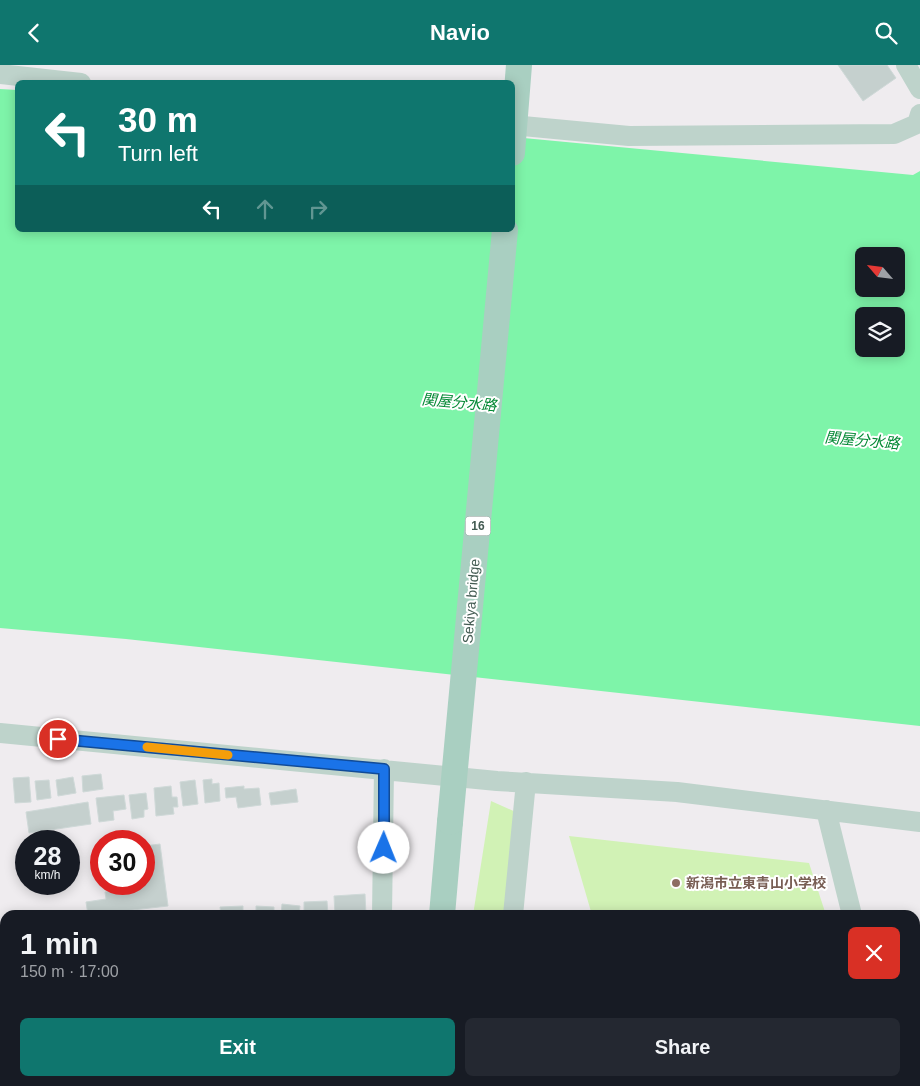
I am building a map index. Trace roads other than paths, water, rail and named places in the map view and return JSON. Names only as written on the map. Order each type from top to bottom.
[{"type":"main road","points":[[515,115],[519,65]]},
{"type":"main road","name":"Sekiya bridge","points":[[442,910],[505,232]]},
{"type":"street","points":[[906,65],[920,89]]},
{"type":"street","points":[[0,74],[55,80]]},
{"type":"street","points":[[515,125],[629,136],[839,135],[894,133],[917,124],[920,114]]},
{"type":"street","points":[[0,733],[526,782],[678,792],[920,822]]},
{"type":"street","points":[[382,910],[384,769]]},
{"type":"street","points":[[513,910],[526,782]]},
{"type":"street","points":[[826,810],[851,910]]},
{"type":"water","name":"関屋分水路","points":[[0,89],[15,90],[15,232],[515,232],[515,137],[913,175],[920,171],[920,726],[126,639],[0,628]]},
{"type":"place","name":"新潟市立東青山小学校","points":[[676,883]]}]
